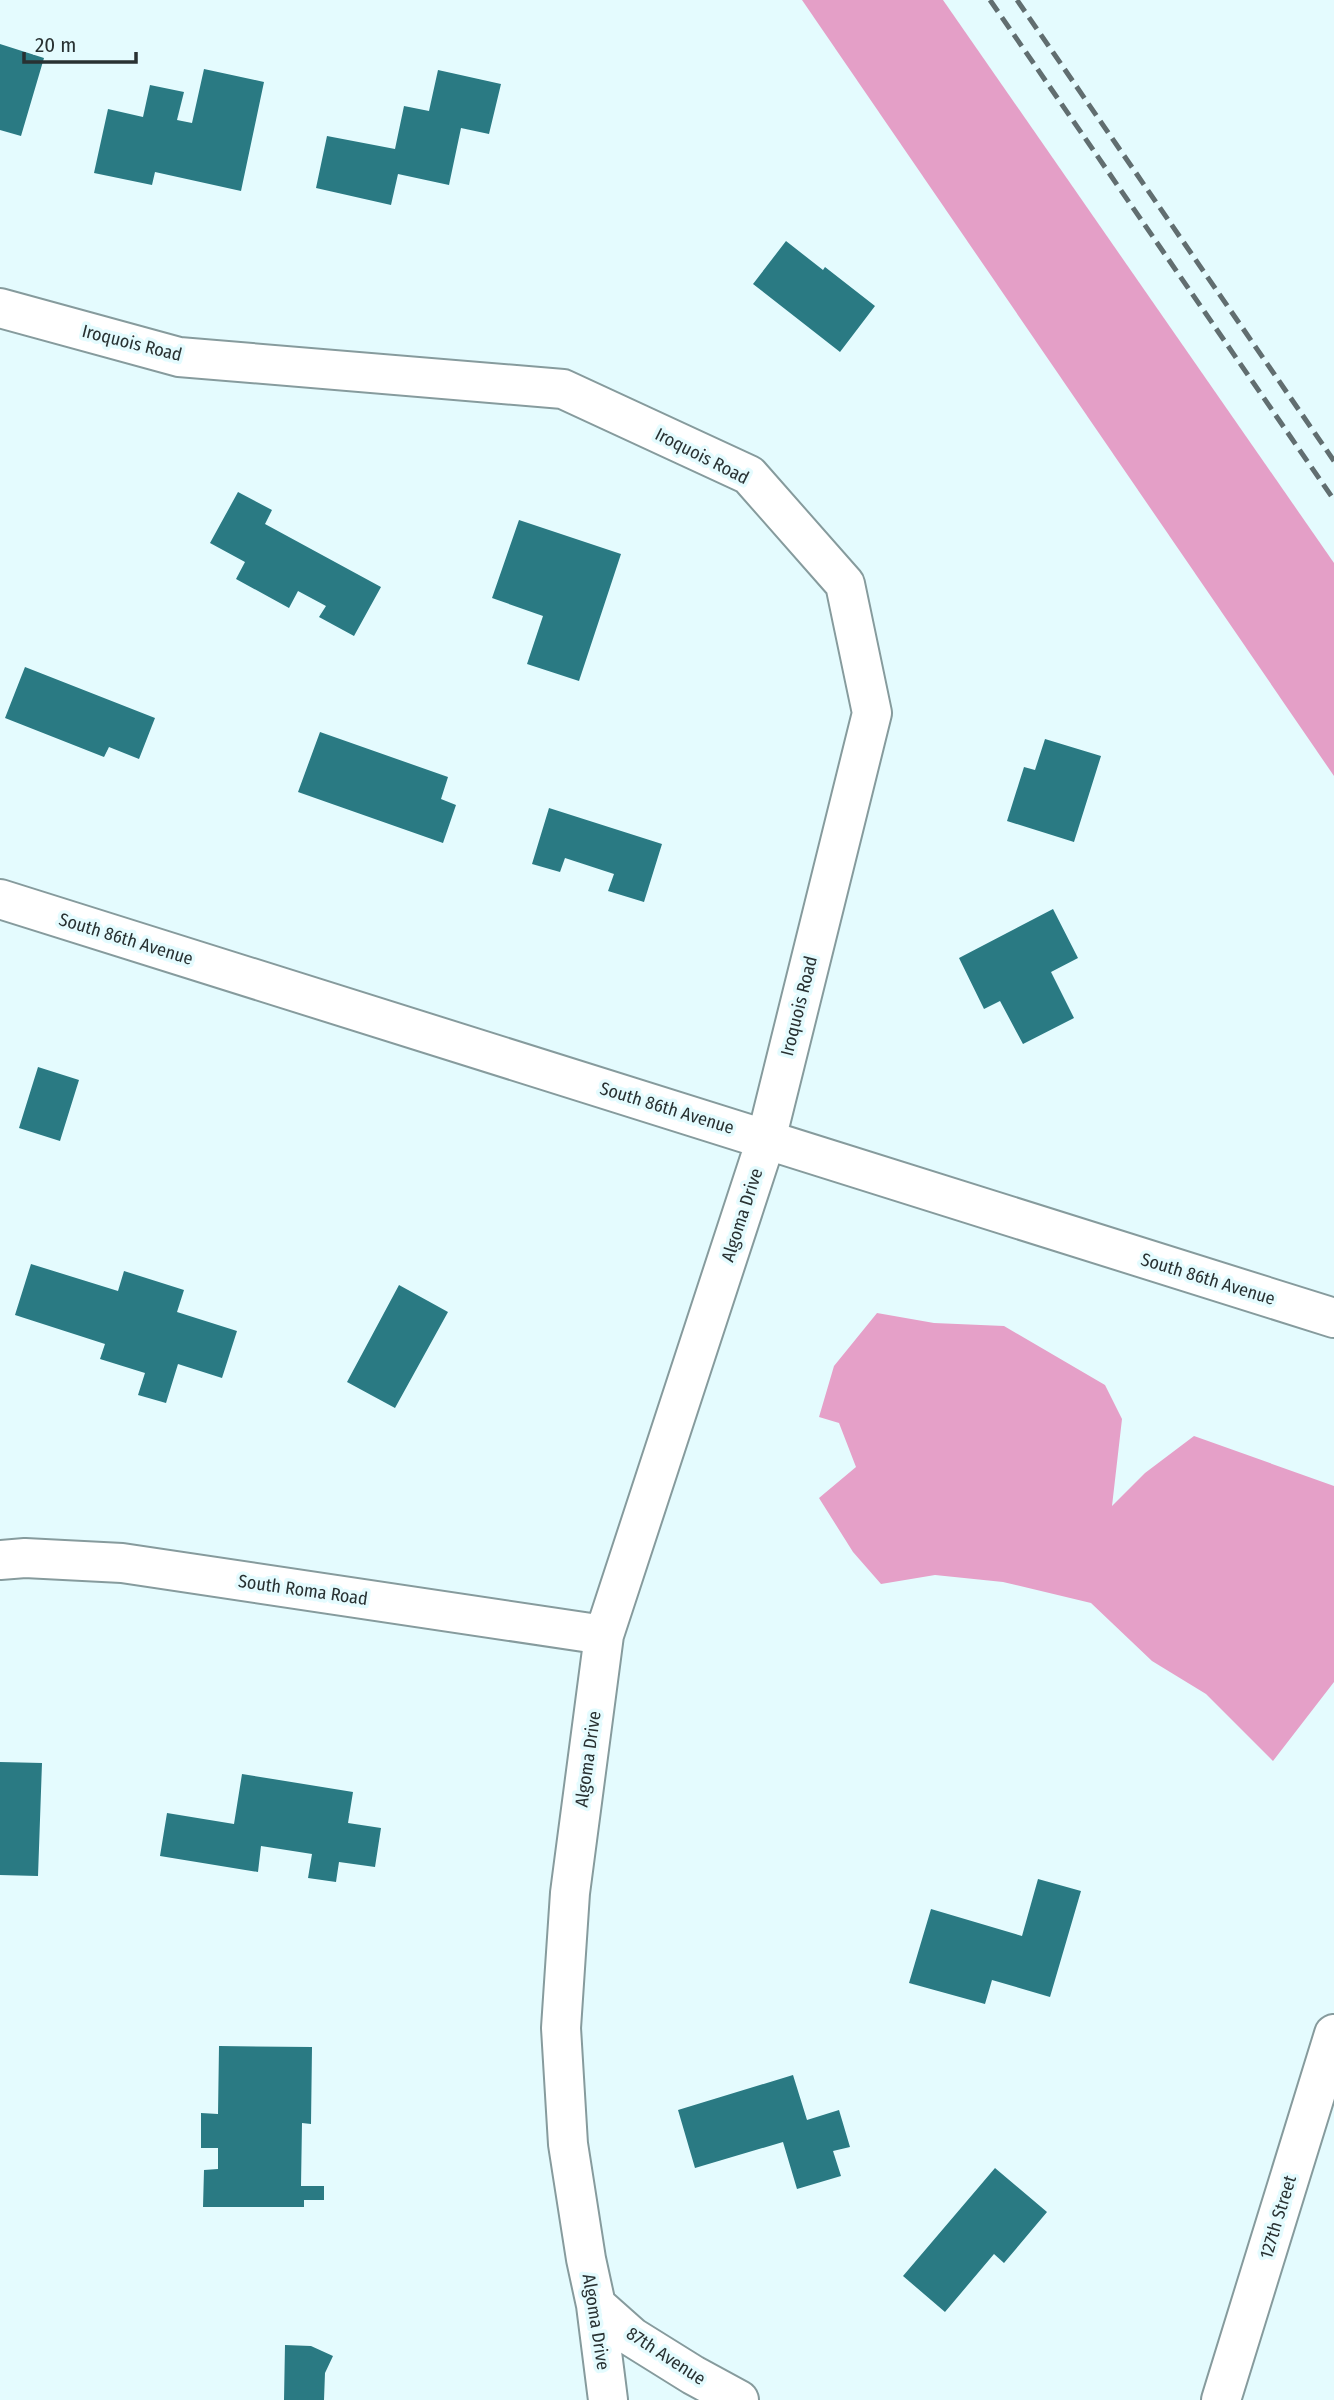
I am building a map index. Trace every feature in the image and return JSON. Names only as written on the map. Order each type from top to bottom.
[{"type":"street","name":"Iroquois Road","points":[[0,308],[179,357],[563,389],[748,475],[845,584],[872,713],[766,1140]]},
{"type":"street","name":"South 86th Avenue","points":[[0,899],[1334,1318]]},
{"type":"street","name":"Algoma Drive","points":[[608,2400],[596,2305],[568,2144],[561,2028],[570,1893],[604,1635],[766,1140]]},
{"type":"street","name":"South Roma Road","points":[[0,1560],[24,1558],[122,1563],[604,1635]]},
{"type":"street","name":"127th Street","points":[[1222,2400],[1334,2034]]},
{"type":"street","name":"87th Avenue","points":[[596,2305],[632,2337],[739,2400]]},
{"type":"shaded area","points":[[802,0],[943,0],[1334,563],[1334,776]]},
{"type":"shaded area","points":[[877,1313],[934,1323],[1004,1326],[1105,1385],[1122,1419],[1112,1506],[1145,1473],[1194,1436],[1334,1486],[1334,1682],[1273,1761],[1206,1694],[1152,1661],[1091,1603],[1003,1582],[935,1575],[881,1584],[853,1552],[819,1498],[856,1467],[839,1423],[819,1417],[834,1366]]},
{"type":"building","points":[[0,44],[44,58],[21,136],[0,130]]},
{"type":"building","points":[[204,69],[264,82],[241,191],[155,172],[152,185],[94,173],[108,109],[143,117],[150,85],[184,92],[177,120],[192,123]]},
{"type":"building","points":[[438,70],[501,84],[489,134],[461,128],[449,185],[398,174],[391,205],[316,188],[327,136],[395,149],[404,106],[429,111]]},
{"type":"building","points":[[786,241],[875,306],[840,352],[753,284]]},
{"type":"building","points":[[238,492],[272,510],[265,524],[381,587],[354,636],[319,617],[326,606],[298,591],[289,608],[236,579],[245,562],[210,543]]},
{"type":"building","points":[[519,520],[621,554],[579,681],[527,664],[543,616],[492,598]]},
{"type":"building","points":[[25,667],[155,718],[139,759],[109,747],[104,757],[5,718]]},
{"type":"building","points":[[320,732],[448,777],[441,799],[456,805],[443,843],[298,792]]},
{"type":"building","points":[[1045,739],[1101,756],[1074,842],[1007,821],[1024,767],[1035,770]]},
{"type":"building","points":[[549,808],[662,844],[644,902],[608,891],[614,874],[565,858],[560,872],[532,864]]},
{"type":"building","points":[[1053,909],[1078,958],[1051,972],[1074,1018],[1023,1044],[1000,1001],[984,1009],[959,958]]},
{"type":"building","points":[[38,1067],[79,1080],[60,1141],[19,1128]]},
{"type":"building","points":[[31,1264],[118,1291],[124,1271],[184,1290],[177,1312],[237,1331],[222,1378],[178,1364],[166,1403],[138,1395],[145,1373],[100,1359],[105,1344],[15,1315]]},
{"type":"building","points":[[399,1285],[448,1312],[395,1408],[347,1382]]},
{"type":"building","points":[[0,1762],[42,1763],[38,1876],[0,1875]]},
{"type":"building","points":[[242,1774],[353,1792],[348,1823],[381,1828],[375,1867],[339,1862],[336,1882],[308,1878],[312,1854],[261,1846],[258,1872],[160,1856],[167,1813],[234,1824]]},
{"type":"building","points":[[1038,1879],[1081,1891],[1050,1997],[992,1980],[985,2004],[909,1983],[931,1909],[1022,1936]]},
{"type":"building","points":[[219,2046],[312,2047],[311,2124],[302,2123],[301,2186],[324,2186],[324,2200],[304,2200],[304,2207],[203,2207],[204,2170],[218,2169],[218,2148],[201,2148],[201,2113],[218,2114]]},
{"type":"building","points":[[793,2075],[807,2120],[839,2110],[850,2147],[833,2151],[841,2176],[797,2189],[783,2142],[695,2168],[678,2110]]},
{"type":"building","points":[[995,2168],[1047,2212],[1004,2263],[994,2254],[945,2312],[903,2276]]},
{"type":"building","points":[[285,2345],[311,2346],[333,2356],[325,2373],[324,2400],[284,2400]]},
{"type":"railway","points":[[990,0],[1334,500]]},
{"type":"railway","points":[[1017,0],[1334,461]]}]
